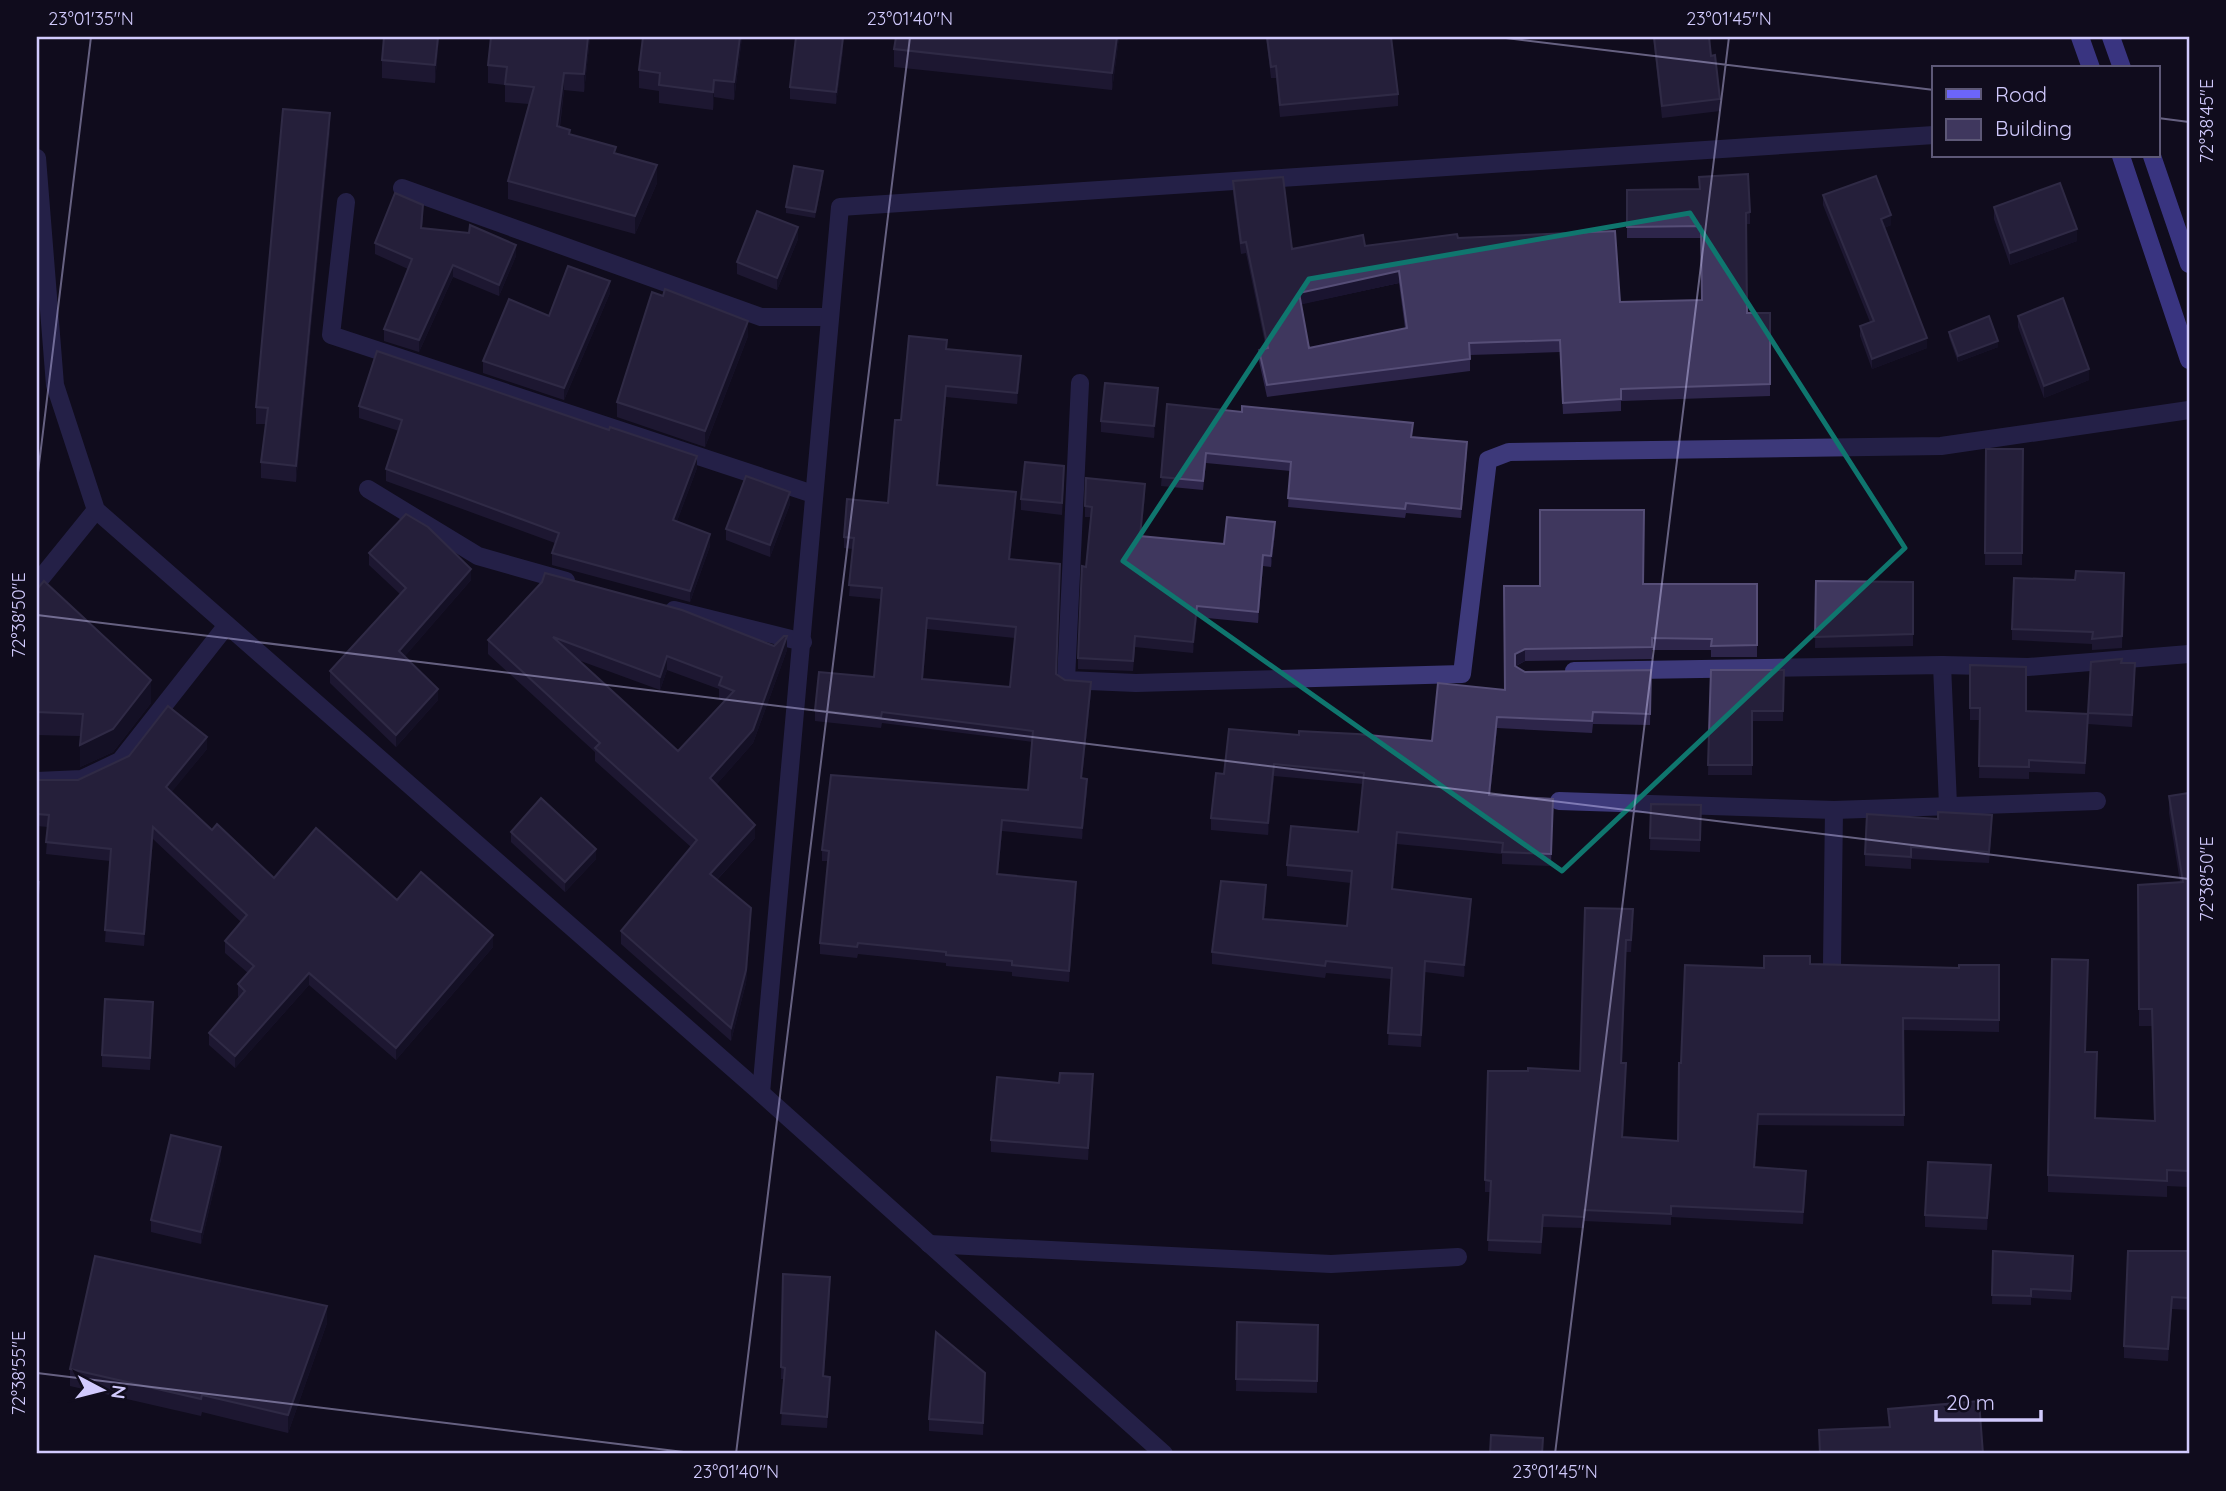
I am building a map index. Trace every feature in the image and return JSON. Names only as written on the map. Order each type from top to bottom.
[{"type":"main road","points":[[2080,37],[2090,66]]},
{"type":"main road","points":[[2111,37],[2121,66]]},
{"type":"main road","points":[[2122,158],[2189,360]]},
{"type":"main road","points":[[2153,158],[2189,264]]},
{"type":"street","points":[[761,1093],[840,207],[1932,135]]},
{"type":"street","points":[[37,158],[55,385],[96,510],[761,1093],[1164,1454]]},
{"type":"street","points":[[402,188],[761,317],[829,317]]},
{"type":"street","points":[[346,202],[331,335],[813,494]]},
{"type":"street","points":[[1080,383],[1066,680],[1136,683],[1462,674],[1488,460],[1509,452],[1941,446],[2189,410]]},
{"type":"street","points":[[368,489],[478,556],[578,584]]},
{"type":"street","points":[[37,583],[96,510]]},
{"type":"street","points":[[653,606],[803,642]]},
{"type":"street","points":[[37,780],[82,779],[120,761],[227,625]]},
{"type":"street","points":[[1553,672],[1942,665],[2028,667],[2189,654]]},
{"type":"street","points":[[1942,665],[1948,806]]},
{"type":"street","points":[[1559,801],[1835,810],[2097,801]]},
{"type":"street","points":[[1832,964],[1835,810]]},
{"type":"street","points":[[929,1244],[1331,1264],[1458,1257]]},
{"type":"highlighted area","points":[[1690,213],[1905,548],[1562,871],[1123,561],[1309,279]]},
{"type":"building","points":[[384,37],[438,37],[435,65],[382,60]]},
{"type":"building","points":[[491,37],[588,37],[584,74],[564,73],[557,126],[570,130],[569,134],[616,147],[614,153],[657,165],[635,216],[508,181],[534,87],[505,84],[507,67],[488,65]]},
{"type":"building","points":[[643,37],[740,37],[734,82],[714,80],[713,92],[659,85],[660,73],[639,70]]},
{"type":"building","points":[[796,37],[843,38],[836,92],[790,87]]},
{"type":"building","points":[[896,37],[1117,37],[1112,73],[894,49]]},
{"type":"building","points":[[1267,37],[1391,37],[1398,94],[1280,105],[1276,66],[1271,67]]},
{"type":"building","points":[[1654,37],[1709,37],[1711,56],[1715,55],[1720,99],[1662,106]]},
{"type":"building","points":[[283,109],[330,113],[296,466],[261,462],[268,408],[256,407]]},
{"type":"building","points":[[794,166],[823,171],[815,212],[786,207]]},
{"type":"building","points":[[1748,174],[1750,212],[1746,213],[1747,313],[1770,313],[1770,384],[1621,389],[1621,399],[1563,403],[1560,340],[1469,343],[1470,359],[1267,385],[1259,350],[1268,348],[1246,242],[1241,243],[1233,181],[1283,177],[1292,249],[1363,235],[1365,246],[1457,234],[1458,238],[1615,231],[1620,302],[1702,300],[1701,226],[1627,227],[1627,190],[1700,189],[1699,177]],"holes":[[[1399,271],[1407,328],[1309,348],[1299,293]]]},
{"type":"building","points":[[1876,176],[1891,215],[1881,219],[1927,338],[1872,359],[1860,326],[1874,321],[1823,195]]},
{"type":"building","points":[[2060,183],[2077,229],[2010,253],[1994,207]]},
{"type":"building","points":[[395,193],[423,205],[421,228],[469,233],[470,225],[516,245],[499,285],[453,265],[419,340],[384,329],[412,259],[375,243]]},
{"type":"building","points":[[757,211],[798,227],[777,278],[737,262]]},
{"type":"building","points":[[568,266],[610,281],[564,388],[483,361],[509,299],[549,316]]},
{"type":"building","points":[[665,289],[748,321],[705,431],[617,402],[652,292],[663,296]]},
{"type":"building","points":[[2063,298],[2089,369],[2044,386],[2018,316]]},
{"type":"building","points":[[1989,316],[1998,341],[1958,356],[1949,332]]},
{"type":"building","points":[[909,336],[947,340],[946,349],[1021,356],[1017,393],[946,386],[937,485],[1016,492],[1009,559],[1060,564],[1056,674],[1065,680],[1091,682],[1081,778],[1087,779],[1082,828],[1002,820],[997,874],[1076,882],[1069,971],[1012,965],[1012,961],[946,955],[946,952],[858,943],[857,947],[820,943],[829,851],[822,850],[831,775],[1028,790],[1033,731],[882,712],[881,717],[815,710],[819,672],[874,677],[882,588],[849,585],[854,538],[844,537],[847,499],[888,503],[895,420],[901,420]],"holes":[[[927,618],[1016,627],[1010,687],[922,679]]]},
{"type":"building","points":[[377,351],[609,430],[610,427],[697,456],[673,520],[710,534],[690,591],[552,553],[559,533],[386,469],[402,420],[359,406]]},
{"type":"building","points":[[1105,383],[1158,388],[1154,426],[1101,421]]},
{"type":"building","points":[[1167,404],[1242,412],[1242,406],[1413,423],[1411,437],[1467,442],[1461,509],[1406,503],[1405,509],[1288,498],[1291,462],[1206,453],[1203,481],[1161,477]]},
{"type":"building","points":[[1986,449],[2023,449],[2022,553],[1985,553]]},
{"type":"building","points":[[1025,462],[1064,466],[1062,503],[1021,499]]},
{"type":"building","points":[[746,476],[790,492],[770,545],[726,529]]},
{"type":"building","points":[[1086,478],[1145,484],[1140,536],[1224,544],[1227,517],[1275,522],[1271,556],[1263,555],[1258,612],[1197,606],[1193,642],[1135,636],[1133,661],[1078,658],[1082,566],[1086,567],[1092,507],[1085,506]]},
{"type":"building","points":[[1540,510],[1644,510],[1643,584],[1757,584],[1757,645],[1711,646],[1712,639],[1652,638],[1652,647],[1525,649],[1515,654],[1515,666],[1525,672],[1651,670],[1650,714],[1593,712],[1592,721],[1497,717],[1489,795],[1553,799],[1551,854],[1502,852],[1503,843],[1397,832],[1392,889],[1471,899],[1464,965],[1425,961],[1421,1035],[1388,1033],[1392,968],[1326,961],[1325,966],[1212,952],[1221,881],[1266,885],[1263,919],[1347,926],[1352,871],[1287,865],[1291,826],[1358,832],[1364,773],[1274,764],[1268,823],[1211,818],[1216,773],[1224,774],[1229,729],[1299,735],[1299,731],[1357,734],[1432,741],[1438,683],[1505,690],[1504,586],[1540,586]]},
{"type":"building","points":[[406,514],[428,527],[471,569],[399,651],[438,689],[396,735],[330,671],[406,588],[369,553]]},
{"type":"building","points":[[2076,571],[2124,573],[2122,636],[2092,639],[2093,632],[2012,629],[2014,578],[2075,580]]},
{"type":"building","points":[[545,573],[682,610],[774,646],[787,636],[753,730],[710,778],[755,825],[710,874],[751,908],[746,970],[731,1028],[621,931],[697,840],[595,748],[600,743],[488,640],[542,582]],"holes":[[[553,637],[660,677],[667,656],[722,677],[719,685],[734,691],[678,751]]]},
{"type":"building","points":[[44,581],[151,680],[113,729],[80,745],[83,714],[37,712],[37,589]]},
{"type":"building","points":[[1816,581],[1913,582],[1913,634],[1815,637]]},
{"type":"building","points":[[2122,659],[2121,663],[2135,663],[2132,715],[2088,713],[2091,662]]},
{"type":"building","points":[[1970,665],[2026,667],[2026,711],[2088,714],[2085,763],[2029,760],[2029,767],[1979,766],[1980,708],[1970,708]]},
{"type":"building","points":[[1711,670],[1784,670],[1783,711],[1752,711],[1752,765],[1708,765]]},
{"type":"building","points":[[168,706],[207,737],[166,787],[212,830],[217,824],[274,878],[316,828],[397,900],[421,872],[493,935],[396,1048],[309,973],[235,1056],[209,1033],[245,991],[238,984],[254,966],[225,941],[247,915],[153,827],[144,934],[105,930],[111,849],[46,842],[49,815],[37,814],[37,780],[78,780],[129,756]]},
{"type":"building","points":[[2189,793],[2189,1171],[2167,1170],[2167,1181],[2048,1175],[2052,959],[2088,960],[2085,1052],[2097,1052],[2095,1118],[2155,1121],[2152,1009],[2139,1009],[2138,885],[2183,882],[2169,796]]},
{"type":"building","points":[[541,798],[596,849],[565,882],[511,832]]},
{"type":"building","points":[[1651,804],[1701,805],[1700,840],[1650,838]]},
{"type":"building","points":[[1938,812],[1992,815],[1989,852],[1911,847],[1911,857],[1865,854],[1867,814],[1938,819]]},
{"type":"building","points":[[1585,908],[1633,909],[1631,940],[1626,940],[1621,1063],[1626,1063],[1622,1137],[1678,1141],[1679,1063],[1685,965],[1764,968],[1764,956],[1810,956],[1810,964],[1959,968],[1959,965],[1999,965],[1999,1020],[1903,1018],[1904,1115],[1758,1114],[1754,1167],[1806,1171],[1803,1212],[1671,1206],[1671,1214],[1584,1210],[1584,1217],[1543,1215],[1541,1242],[1488,1240],[1491,1181],[1485,1180],[1488,1071],[1528,1071],[1528,1068],[1580,1071]]},
{"type":"building","points":[[105,999],[153,1002],[150,1058],[102,1055]]},
{"type":"building","points":[[1060,1073],[1093,1074],[1088,1148],[991,1140],[997,1077],[1059,1083]]},
{"type":"building","points":[[171,1135],[221,1147],[201,1232],[151,1220]]},
{"type":"building","points":[[1928,1162],[1991,1165],[1987,1218],[1925,1215]]},
{"type":"building","points":[[1993,1251],[2073,1256],[2071,1291],[2031,1289],[2031,1296],[1992,1295]]},
{"type":"building","points":[[2128,1251],[2189,1251],[2189,1298],[2172,1297],[2168,1349],[2124,1346]]},
{"type":"building","points":[[95,1256],[327,1306],[288,1415],[202,1395],[201,1399],[70,1369]]},
{"type":"building","points":[[783,1274],[830,1277],[823,1376],[830,1377],[827,1417],[781,1413],[785,1368],[781,1367]]},
{"type":"building","points":[[1237,1322],[1318,1325],[1317,1381],[1236,1379]]},
{"type":"building","points":[[936,1332],[985,1373],[983,1423],[929,1419]]},
{"type":"building","points":[[1979,1401],[1983,1454],[1820,1454],[1819,1430],[1890,1427],[1888,1409]]},
{"type":"building","points":[[1491,1435],[1543,1438],[1542,1454],[1490,1454]]}]
